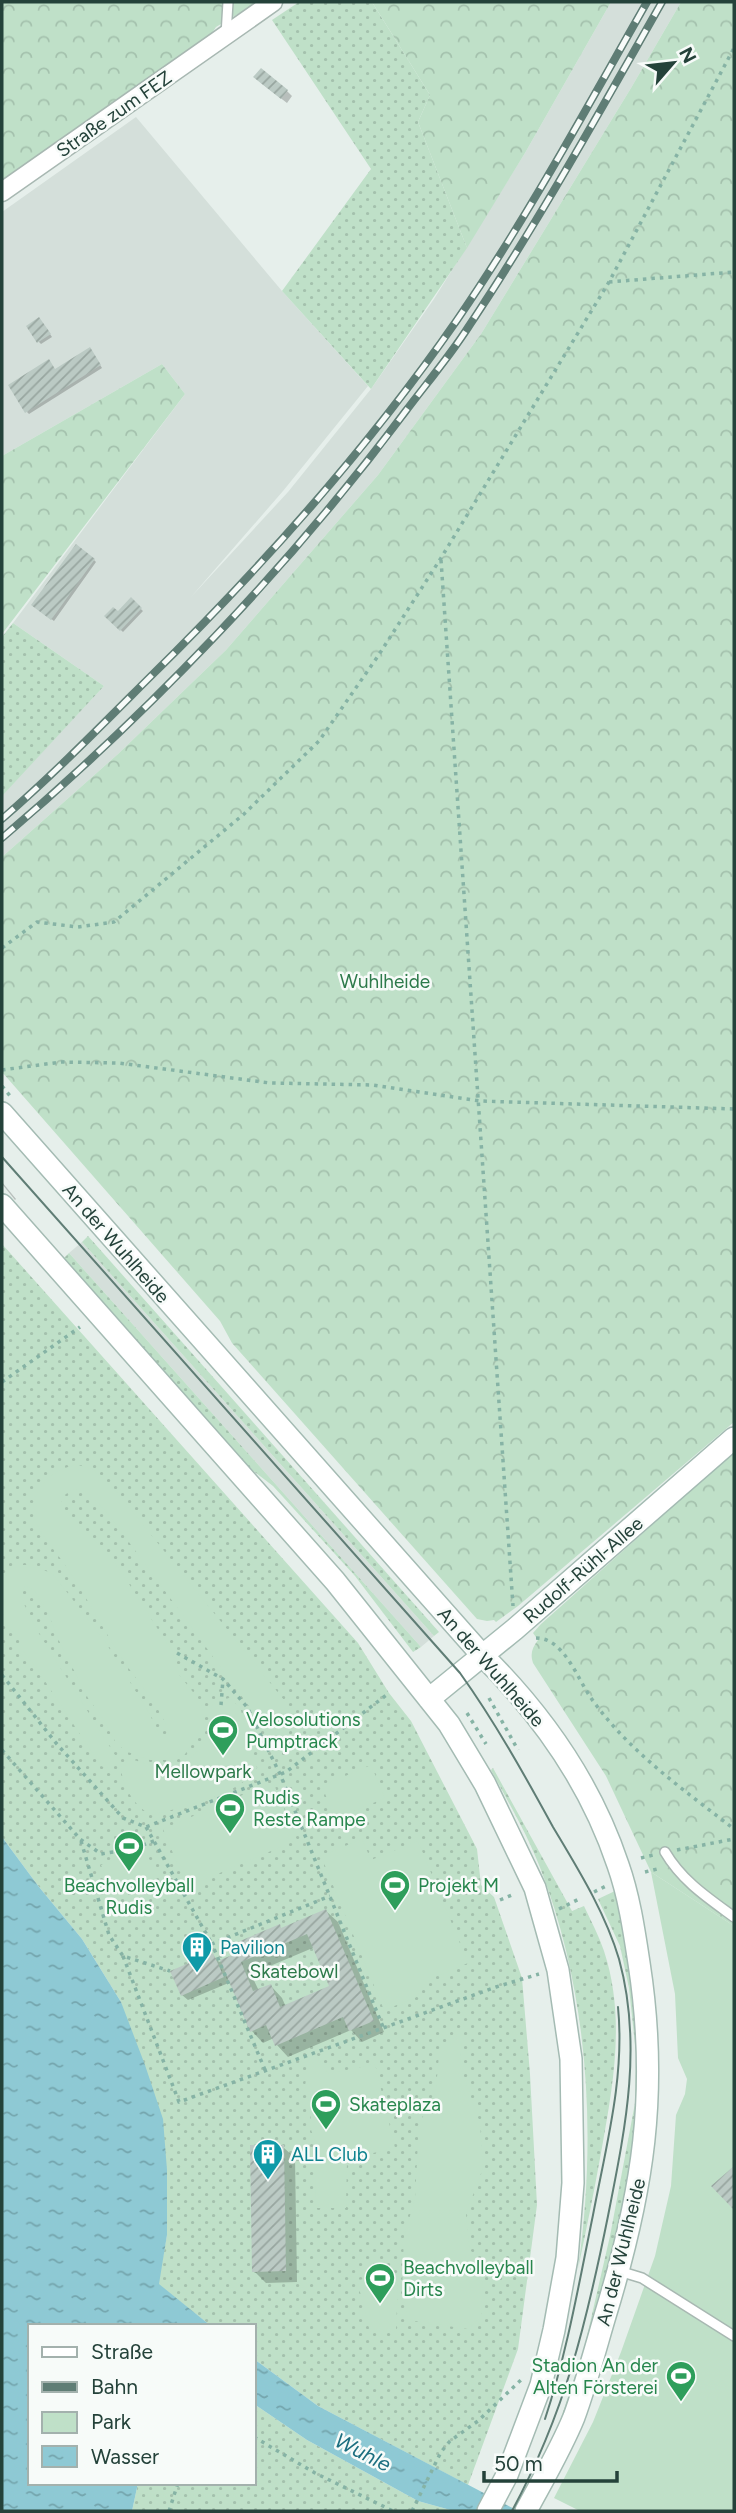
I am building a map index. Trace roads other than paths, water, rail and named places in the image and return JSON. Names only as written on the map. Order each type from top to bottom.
[{"type":"main road","name":"An der Wuhlheide","points":[[2,1113],[481,1654],[514,1687],[563,1751],[596,1813],[618,1863],[633,1922],[646,2007],[647,2116],[635,2207],[619,2271],[573,2420],[526,2511]]},
{"type":"main road","points":[[2,1205],[317,1561],[449,1724],[485,1784],[535,1888],[558,1970],[571,2059],[573,2183],[567,2258],[541,2385],[507,2475],[491,2505]]},
{"type":"main road","name":"Rudolf-Rühl-Allee","points":[[429,1699],[515,1629],[734,1438]]},
{"type":"street","name":"Straße zum FEZ","points":[[2,192],[273,2]]},
{"type":"lane","points":[[226,35],[228,2]]},
{"type":"lane","points":[[665,1852],[692,1886],[734,1917]]},
{"type":"lane","points":[[619,2271],[642,2278],[734,2336]]},
{"type":"water","points":[[2,1837],[82,1939],[121,2002],[163,2119],[167,2170],[167,2235],[159,2284],[209,2324],[28,2324],[28,2485],[138,2485],[132,2511],[2,2511]]},
{"type":"water","name":"Wuhle","points":[[256,2360],[318,2406],[518,2511],[454,2511],[418,2501],[307,2440],[256,2405]]},
{"type":"tram line","points":[[2,1157],[460,1673],[509,1748],[599,1908],[613,1942],[626,1991],[630,2024],[629,2088],[620,2152],[591,2294],[572,2367],[546,2438],[512,2511]]},
{"type":"tram line","points":[[545,2419],[572,2318],[608,2137],[617,2085],[618,2007]]},
{"type":"railway","points":[[2,819],[76,751],[189,638],[271,552],[349,462],[457,320],[508,242],[647,2]]},
{"type":"railway","points":[[2,838],[164,689],[265,582],[360,470],[454,348],[495,286],[662,2]]},
{"type":"place","name":"Velosolutions Pumptrack","points":[[223,1757]]},
{"type":"place","name":"Rudis Reste Rampe","points":[[230,1835]]},
{"type":"place","name":"Beachvolleyball Rudis","points":[[129,1873]]},
{"type":"place","name":"Projekt M","points":[[395,1912]]},
{"type":"place","name":"Pavilion","points":[[197,1974]]},
{"type":"place","name":"Skateplaza","points":[[326,2131]]},
{"type":"place","name":"ALL Club","points":[[268,2181]]},
{"type":"place","name":"Beachvolleyball Dirts","points":[[380,2305]]},
{"type":"place","name":"Stadion An der Alten Försterei","points":[[681,2403]]},
{"type":"park label","name":"Wuhlheide","points":[[385,981]]},
{"type":"park label","name":"Mellowpark","points":[[203,1771]]},
{"type":"park label","name":"Skatebowl","points":[[294,1971]]}]
